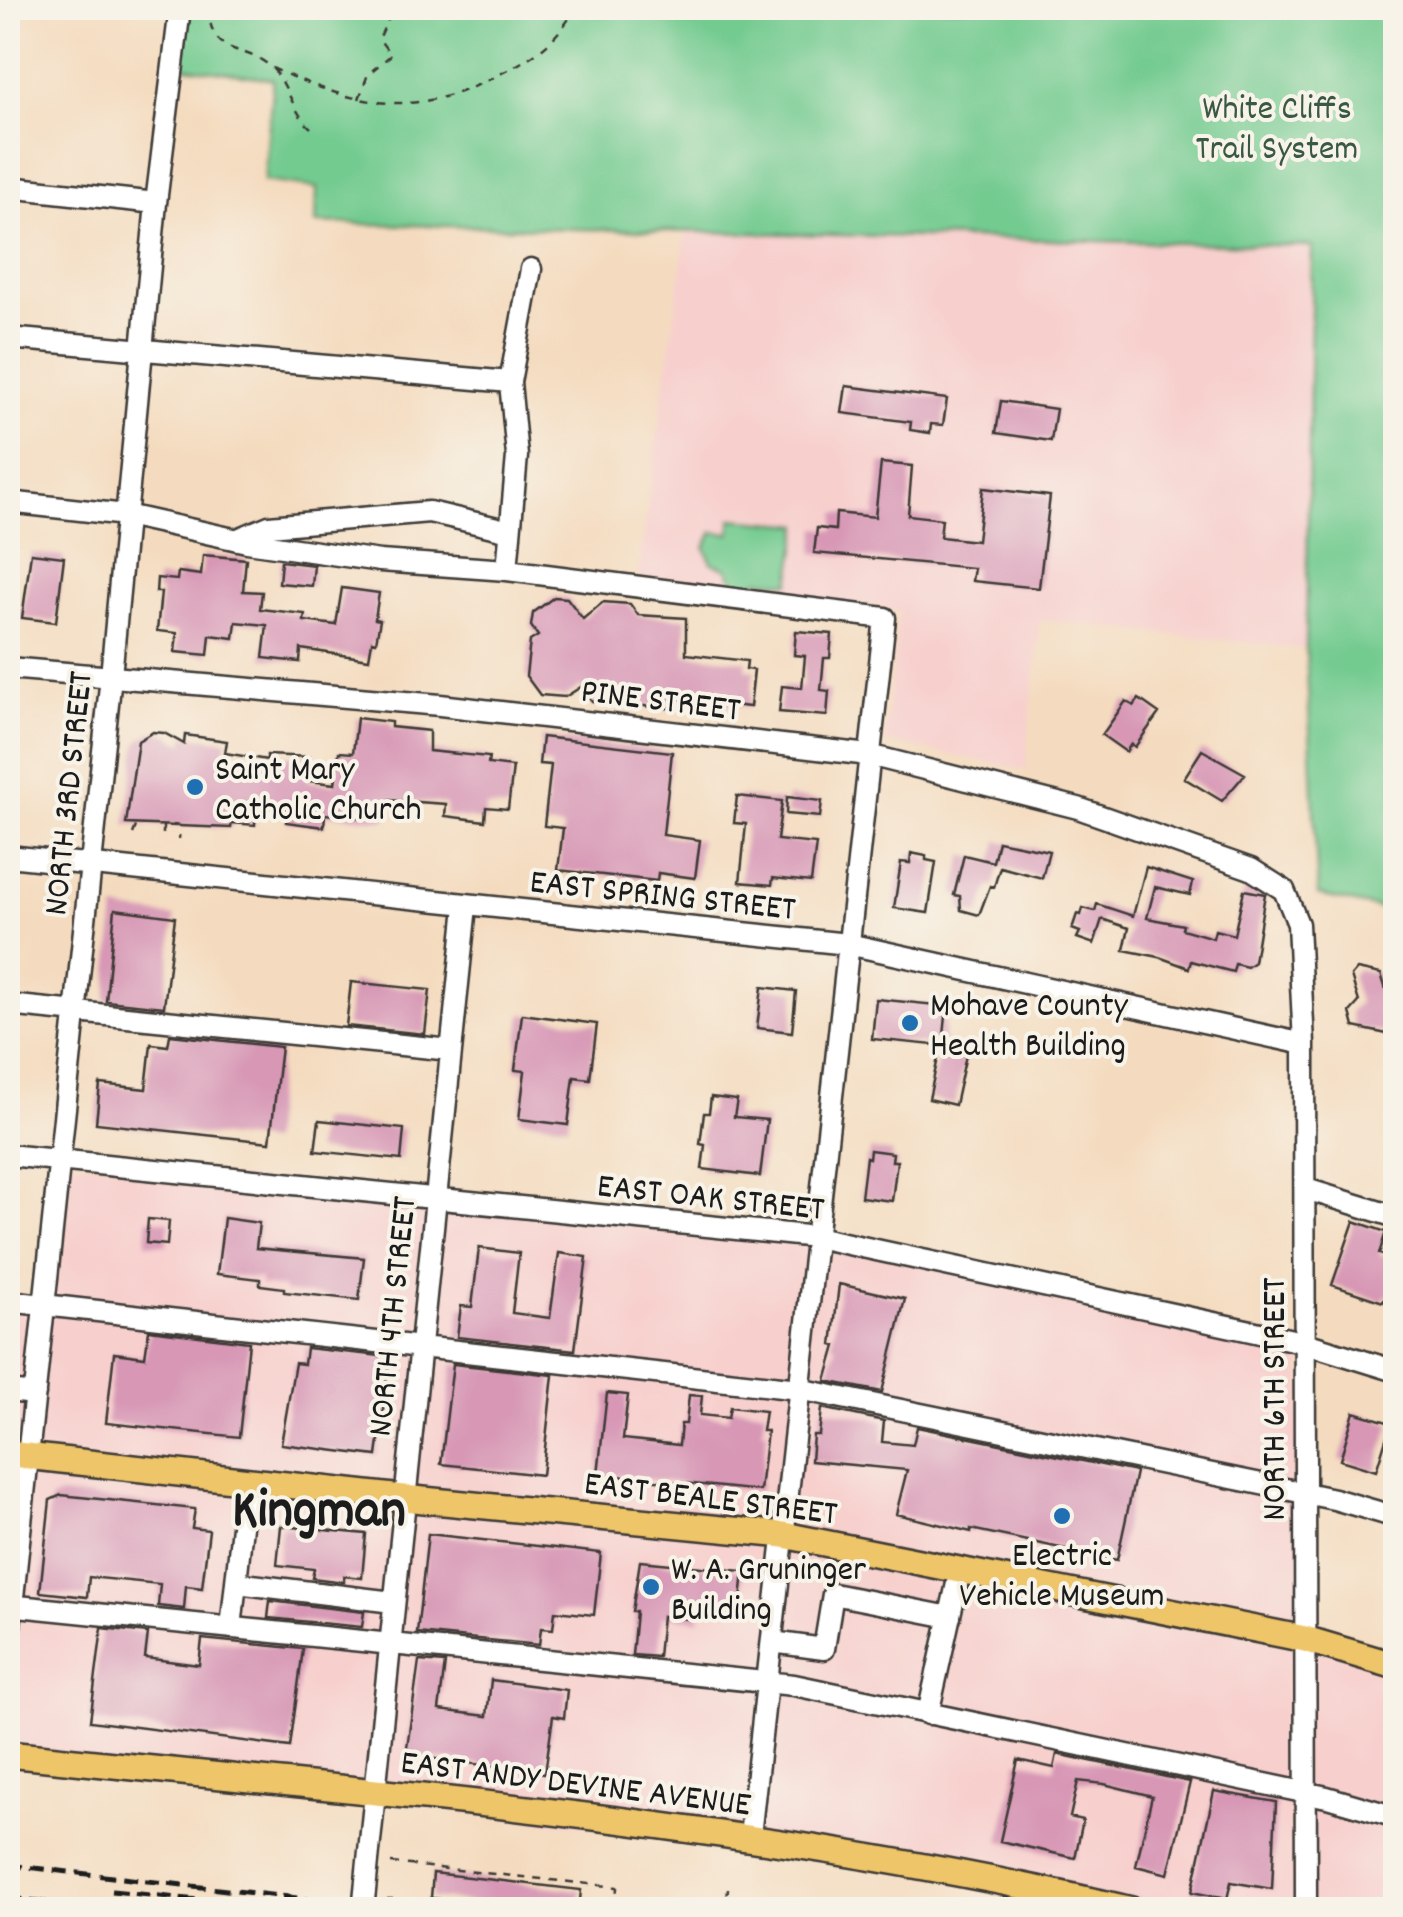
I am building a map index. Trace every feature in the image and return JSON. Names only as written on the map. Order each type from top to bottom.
[{"type":"main road","name":"EAST BEALE STREET","points":[[18,1455],[784,1535],[1305,1640],[1396,1666]]},
{"type":"main road","name":"EAST ANDY DEVINE AVENUE","points":[[8,1754],[750,1836],[1002,1879],[1132,1910]]},
{"type":"street","name":"NORTH 3RD STREET","points":[[8,1645],[18,1455],[34,1394],[44,1305],[112,676],[156,203],[180,8]]},
{"type":"street","points":[[8,187],[156,203]]},
{"type":"street","points":[[507,570],[517,456],[510,382],[531,269]]},
{"type":"street","points":[[8,338],[510,382]]},
{"type":"street","points":[[8,502],[126,514],[236,540],[380,561],[507,570],[885,618],[750,1836]]},
{"type":"street","points":[[236,540],[270,526],[429,512],[510,531]]},
{"type":"street","name":"PINE STREET","points":[[8,668],[440,705],[870,755],[1078,808],[1252,869],[1284,890]]},
{"type":"street","name":"EAST SPRING STREET","points":[[8,856],[848,944],[1304,1044]]},
{"type":"street","name":"NORTH 6TH STREET","points":[[1284,890],[1298,924],[1304,1044],[1306,1910]]},
{"type":"street","name":"NORTH 4TH STREET","points":[[363,1910],[466,906]]},
{"type":"street","points":[[8,1005],[451,1050]]},
{"type":"street","name":"EAST OAK STREET","points":[[8,1155],[816,1237],[1302,1342],[1396,1370]]},
{"type":"street","points":[[1306,1189],[1396,1217]]},
{"type":"street","points":[[8,1301],[799,1389],[1304,1492],[1396,1517]]},
{"type":"street","points":[[8,1391],[34,1394]]},
{"type":"street","points":[[231,1628],[247,1480]]},
{"type":"street","points":[[928,1714],[960,1570]]},
{"type":"street","points":[[236,1582],[393,1602]]},
{"type":"street","points":[[772,1642],[824,1649],[834,1594],[950,1617]]},
{"type":"street","points":[[10,1605],[767,1682],[1306,1793],[1396,1818]]},
{"type":"path","points":[[208,8],[209,24],[219,43],[272,68],[359,99],[403,105],[435,102],[480,86],[543,51],[576,8]]},
{"type":"path","points":[[359,99],[368,74],[391,55],[379,39],[393,8]]},
{"type":"path","points":[[272,68],[311,128]]},
{"type":"path","points":[[133,834],[137,824]]},
{"type":"path","points":[[172,825],[180,826],[179,839]]},
{"type":"path","points":[[163,826],[163,837]]},
{"type":"path","points":[[391,1863],[617,1887],[616,1901],[692,1910]]},
{"type":"path","points":[[726,1910],[728,1888]]},
{"type":"path","points":[[387,1898],[393,1899]]},
{"type":"shaded area","points":[[686,233],[1312,246],[1306,649],[1040,620],[1025,770],[884,741],[899,611],[637,582]]},
{"type":"shaded area","points":[[59,1160],[816,1237],[1302,1342],[1304,1639],[1395,1667],[1395,1909],[1132,1909],[1002,1879],[8,1754],[8,1301],[43,1305]]},
{"type":"green space","name":"White Cliffs Trail System","points":[[187,8],[1395,8],[1395,920],[1392,911],[1318,895],[1306,649],[1312,246],[316,223],[317,188],[264,181],[273,79],[179,66]]},
{"type":"green space","points":[[732,519],[800,525],[790,583],[734,582],[726,568],[712,563],[705,548],[713,532],[730,534]]},
{"type":"building","points":[[846,386],[947,399],[943,425],[931,424],[930,433],[910,430],[911,422],[842,413]]},
{"type":"building","points":[[1001,401],[1056,409],[1051,441],[996,433]]},
{"type":"building","points":[[881,463],[912,466],[908,515],[942,519],[940,537],[977,541],[983,488],[1050,496],[1039,588],[972,581],[974,568],[814,553],[817,528],[835,530],[836,513],[875,517]]},
{"type":"building","points":[[31,553],[64,557],[56,622],[22,618]]},
{"type":"building","points":[[203,555],[246,559],[243,591],[262,592],[260,609],[305,614],[304,621],[336,625],[342,588],[379,593],[375,619],[380,620],[369,659],[301,649],[300,662],[263,658],[267,625],[236,622],[234,638],[210,635],[208,655],[175,652],[177,633],[157,631],[161,592],[156,592],[157,578],[177,580],[178,572],[201,575]]},
{"type":"building","points":[[281,561],[314,565],[312,586],[279,583]]},
{"type":"building","points":[[554,597],[567,598],[583,619],[603,602],[630,604],[638,615],[686,618],[686,654],[747,661],[746,669],[754,670],[750,707],[678,699],[676,708],[592,701],[581,687],[565,697],[540,695],[526,676],[530,641],[538,636],[531,626],[533,613]]},
{"type":"building","points":[[796,631],[832,634],[830,658],[824,658],[821,690],[829,691],[827,716],[779,712],[782,686],[802,688],[805,656],[794,655]]},
{"type":"building","points":[[1139,699],[1159,713],[1135,747],[1131,744],[1126,752],[1102,735],[1126,701],[1134,706]]},
{"type":"building","points":[[357,718],[429,731],[429,751],[489,757],[488,764],[513,767],[508,809],[486,807],[485,821],[445,816],[446,804],[388,800],[386,820],[325,814],[324,827],[286,822],[288,809],[256,806],[255,825],[232,823],[231,828],[126,824],[138,741],[153,732],[164,733],[184,744],[185,735],[227,741],[225,753],[267,760],[267,755],[310,757],[308,781],[335,784],[339,752],[353,753]]},
{"type":"building","points":[[542,737],[672,752],[663,835],[700,840],[695,878],[658,873],[657,881],[558,870],[563,828],[544,826],[551,765],[539,764]]},
{"type":"building","points":[[1202,750],[1245,774],[1222,801],[1184,778]]},
{"type":"building","points":[[737,796],[782,801],[777,840],[816,844],[811,882],[773,878],[772,885],[740,882],[746,824],[734,823]]},
{"type":"building","points":[[787,797],[822,801],[820,817],[786,814]]},
{"type":"building","points":[[998,841],[1049,851],[1042,878],[1000,867],[979,915],[961,910],[960,896],[954,895],[964,855],[993,862]]},
{"type":"building","points":[[911,853],[936,862],[928,913],[894,908],[901,862],[910,863]]},
{"type":"building","points":[[1146,867],[1193,882],[1190,895],[1155,887],[1147,918],[1183,925],[1182,929],[1213,938],[1215,930],[1234,935],[1244,890],[1265,894],[1254,962],[1247,967],[1235,964],[1233,972],[1191,961],[1189,968],[1124,950],[1129,928],[1102,919],[1094,944],[1077,938],[1080,932],[1072,929],[1083,908],[1095,911],[1097,904],[1133,916]]},
{"type":"building","points":[[115,909],[175,917],[164,1007],[106,1001]]},
{"type":"building","points":[[1357,969],[1381,974],[1396,1022],[1387,1034],[1354,1027],[1350,1012],[1359,1002],[1351,976]]},
{"type":"building","points":[[351,982],[430,990],[425,1034],[346,1026]]},
{"type":"building","points":[[762,987],[796,991],[792,1032],[757,1028]]},
{"type":"building","name":"Mohave County Health Building","points":[[876,999],[947,1006],[943,1046],[872,1039]]},
{"type":"building","points":[[522,1014],[597,1024],[590,1079],[574,1077],[568,1125],[519,1119],[525,1071],[515,1070]]},
{"type":"building","points":[[170,1035],[281,1047],[270,1142],[96,1123],[100,1084],[146,1089],[151,1044],[168,1046]]},
{"type":"building","points":[[940,1049],[966,1055],[955,1105],[929,1099]]},
{"type":"building","points":[[711,1097],[737,1100],[734,1117],[767,1120],[760,1176],[702,1169],[705,1145],[700,1144],[704,1113],[709,1113]]},
{"type":"building","points":[[319,1120],[404,1129],[401,1160],[315,1151]]},
{"type":"building","points":[[870,1150],[893,1153],[892,1161],[897,1161],[892,1201],[861,1197]]},
{"type":"building","points":[[224,1218],[259,1223],[256,1248],[364,1258],[359,1300],[284,1292],[284,1288],[260,1285],[260,1279],[217,1274]]},
{"type":"building","points":[[148,1219],[169,1221],[167,1245],[146,1243]]},
{"type":"building","points":[[1354,1221],[1386,1232],[1379,1254],[1396,1259],[1396,1281],[1390,1297],[1386,1295],[1383,1302],[1332,1285]]},
{"type":"building","points":[[479,1248],[519,1253],[512,1313],[550,1318],[559,1253],[587,1257],[575,1350],[457,1337],[461,1306],[472,1307]]},
{"type":"building","points":[[839,1284],[905,1299],[882,1392],[826,1381],[836,1346],[832,1345]]},
{"type":"building","points":[[149,1330],[249,1342],[239,1437],[106,1423],[114,1353],[145,1357]]},
{"type":"building","points":[[306,1348],[390,1357],[377,1456],[281,1444],[295,1363],[304,1364]]},
{"type":"building","points":[[453,1364],[553,1375],[542,1475],[441,1464]]},
{"type":"building","points":[[607,1393],[628,1395],[623,1439],[679,1445],[689,1395],[702,1396],[700,1415],[728,1418],[730,1407],[765,1411],[762,1431],[767,1431],[760,1491],[598,1474]]},
{"type":"building","points":[[822,1408],[884,1421],[882,1442],[913,1445],[917,1427],[1136,1472],[1117,1560],[896,1514],[907,1470],[811,1461],[813,1435],[819,1435]]},
{"type":"building","points":[[1354,1412],[1391,1423],[1376,1471],[1340,1460]]},
{"type":"building","points":[[61,1495],[195,1509],[192,1528],[209,1530],[202,1588],[186,1586],[184,1609],[158,1606],[160,1584],[89,1577],[87,1597],[40,1592],[50,1500]]},
{"type":"building","points":[[281,1526],[366,1534],[362,1578],[344,1576],[344,1582],[312,1578],[314,1569],[277,1565]]},
{"type":"building","points":[[428,1534],[601,1553],[594,1615],[555,1611],[553,1629],[541,1628],[539,1645],[417,1633]]},
{"type":"building","points":[[640,1561],[744,1571],[740,1610],[700,1606],[699,1620],[662,1616],[658,1657],[632,1655],[636,1612],[632,1612]]},
{"type":"building","points":[[270,1601],[364,1612],[362,1627],[268,1618]]},
{"type":"building","points":[[102,1628],[148,1633],[145,1658],[199,1665],[202,1639],[303,1649],[290,1747],[90,1721]]},
{"type":"building","points":[[419,1661],[445,1663],[439,1710],[487,1716],[491,1680],[567,1690],[564,1718],[553,1716],[545,1773],[406,1755]]},
{"type":"building","points":[[1057,1754],[1190,1782],[1168,1874],[1136,1866],[1152,1796],[1104,1784],[1078,1781],[1070,1817],[1083,1820],[1075,1858],[1000,1841],[1018,1760],[1054,1768]]},
{"type":"building","points":[[1214,1791],[1276,1802],[1272,1889],[1231,1882],[1227,1899],[1192,1892]]},
{"type":"building","points":[[433,1873],[581,1890],[579,1910],[534,1910],[431,1898]]},
{"type":"railway","points":[[8,1865],[402,1910]]},
{"type":"railway","points":[[112,1891],[216,1902]]},
{"type":"railway","points":[[8,1898],[149,1908]]},
{"type":"railway","points":[[204,1908],[264,1910]]},
{"type":"place","name":"Saint Mary Catholic Church","points":[[195,787]]},
{"type":"place","name":"Mohave County Health Building","points":[[910,1023]]},
{"type":"place","name":"Electric Vehicle Museum","points":[[1062,1516]]},
{"type":"place","name":"W. A. Gruninger Building","points":[[651,1587]]},
{"type":"district","name":"Kingman","points":[[319,1506]]}]
